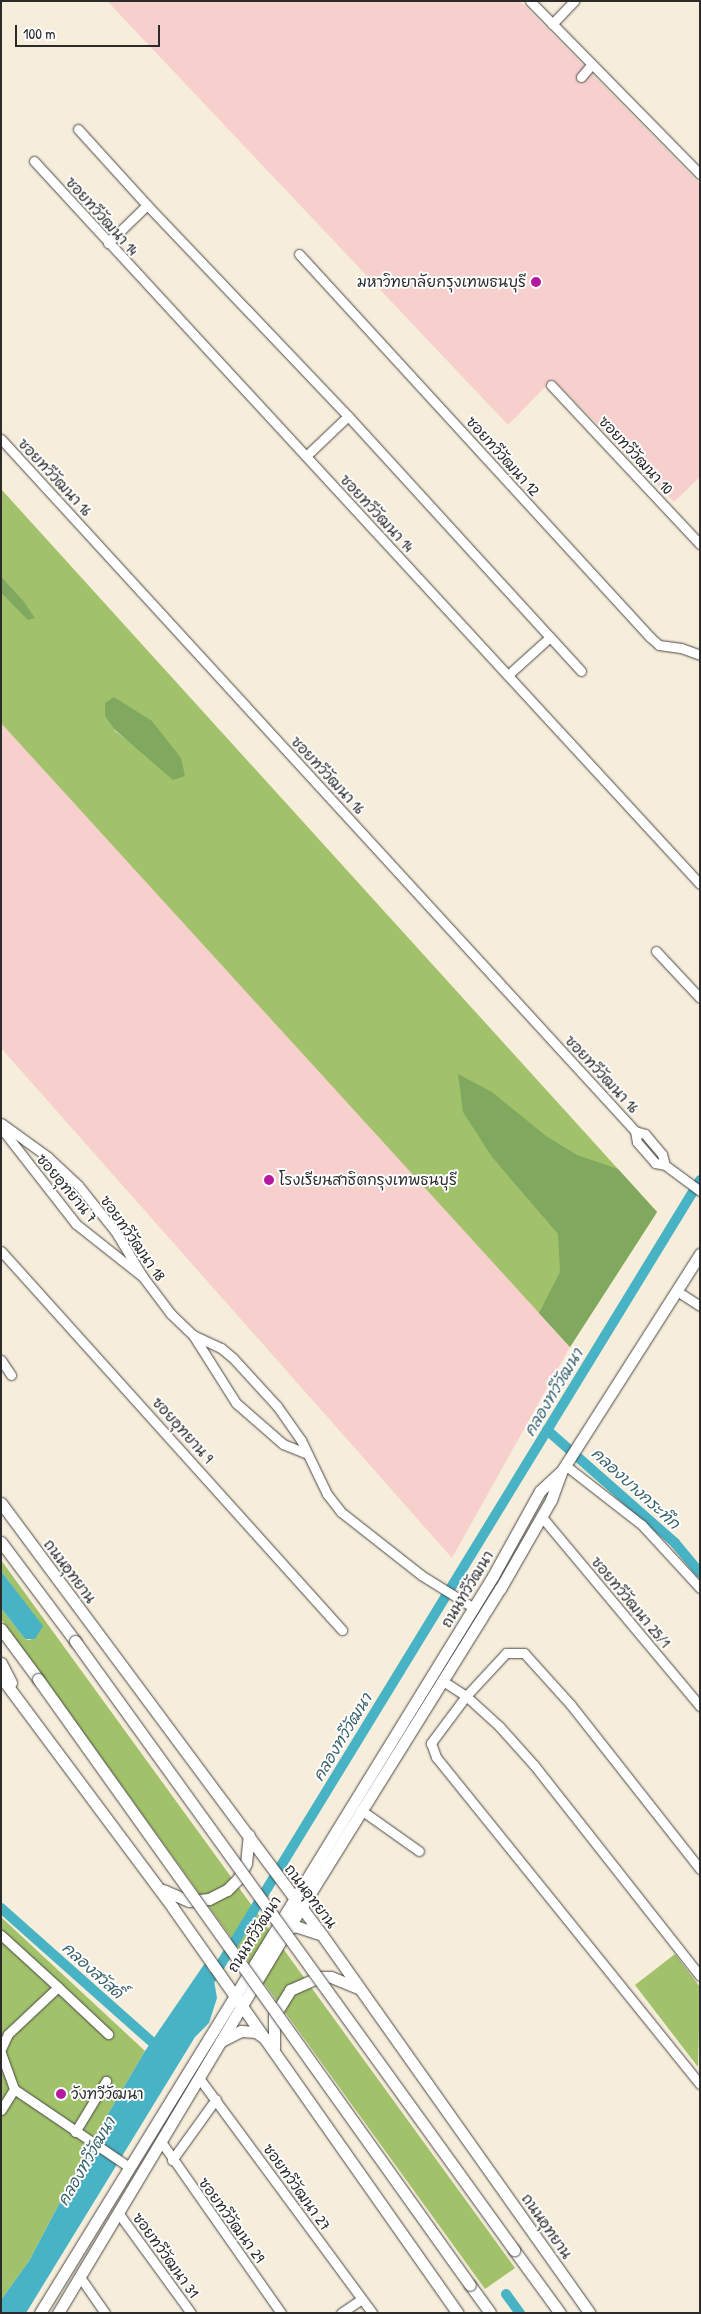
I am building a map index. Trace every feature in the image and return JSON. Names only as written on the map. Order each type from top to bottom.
[{"type":"main road","name":"ถนนทวีวัฒนา","points":[[58,2313],[143,2175],[288,1929],[443,1681],[541,1516],[566,1465],[700,1254]]},
{"type":"main road","name":"ถนนทวีวัฒนา","points":[[40,2313],[125,2164],[291,1895],[474,1608],[540,1492],[566,1465]]},
{"type":"main road","name":"ถนนอุทยาน","points":[[1,1503],[322,1935],[590,2313]]},
{"type":"main road","points":[[1,1542],[75,1641],[560,2313]]},
{"type":"main road","points":[[1,1629],[490,2313]]},
{"type":"main road","points":[[1,1663],[25,1708]]},
{"type":"main road","points":[[1,1677],[158,1886],[458,2313]]},
{"type":"main road","points":[[158,1886],[169,1894],[189,1901],[209,1899],[227,1890],[238,1879],[246,1863],[249,1835]]},
{"type":"main road","points":[[288,1929],[295,1926],[309,1929],[322,1935]]},
{"type":"main road","points":[[274,2050],[274,2016],[290,1990],[302,1982],[325,1977],[349,1982],[361,1990]]},
{"type":"main road","points":[[221,2040],[249,2030],[266,2039]]},
{"type":"main road","points":[[125,2164],[143,2175]]},
{"type":"street","points":[[530,1],[700,174]]},
{"type":"street","points":[[552,24],[574,1]]},
{"type":"street","points":[[581,77],[591,65]]},
{"type":"street","points":[[78,129],[147,205],[348,416],[581,671]]},
{"type":"street","name":"ซอยทวีวัฒนา 14","points":[[34,161],[700,884]]},
{"type":"street","points":[[108,243],[147,205]]},
{"type":"street","name":"ซอยทวีวัฒนา 12","points":[[300,254],[650,637],[659,645],[681,648],[700,655]]},
{"type":"street","name":"ซอยทวีวัฒนา 10","points":[[551,386],[700,544]]},
{"type":"street","points":[[306,456],[348,416]]},
{"type":"street","name":"ซอยทวีวัฒนา 16","points":[[1,439],[635,1131],[637,1142],[655,1163],[665,1166],[681,1180],[700,1191]]},
{"type":"street","points":[[508,675],[550,637]]},
{"type":"street","points":[[656,951],[700,998]]},
{"type":"street","name":"ซอยทวีวัฒนา 18","points":[[1,1123],[48,1157],[78,1185],[115,1231],[143,1277],[171,1314],[193,1335],[236,1402],[283,1444],[305,1453]]},
{"type":"street","name":"ซอยอุทยาน 7","points":[[1,1128],[76,1224],[143,1277]]},
{"type":"street","name":"ซอยอุทยาน 9","points":[[1,1251],[342,1630]]},
{"type":"street","points":[[677,1290],[700,1306]]},
{"type":"street","name":"ซอยทวีวัฒนา 18","points":[[193,1335],[220,1348],[258,1384],[295,1430],[305,1453],[341,1512],[421,1575],[474,1608]]},
{"type":"street","points":[[1,1360],[11,1375]]},
{"type":"street","points":[[566,1465],[642,1525],[698,1586]]},
{"type":"street","name":"ซอยทวีวัฒนา 25/1","points":[[541,1516],[700,1706]]},
{"type":"street","points":[[699,2080],[436,1757],[431,1743],[466,1696],[506,1653],[524,1653],[571,1705],[700,1869]]},
{"type":"street","points":[[443,1681],[466,1696],[534,1765],[700,1976]]},
{"type":"street","points":[[361,1810],[419,1851]]},
{"type":"street","points":[[1,1935],[108,2034]]},
{"type":"street","points":[[1,2049],[8,2034],[58,1987]]},
{"type":"street","points":[[1,2053],[14,2089],[86,2140],[125,2164]]},
{"type":"street","name":"ซอยทวีวัฒนา 27","points":[[199,2078],[372,2313]]},
{"type":"street","points":[[75,2132],[106,2081]]},
{"type":"street","points":[[1,2110],[14,2089]]},
{"type":"street","points":[[172,2160],[216,2099]]},
{"type":"street","name":"ซอยทวีวัฒนา 29","points":[[162,2142],[172,2160],[281,2313]]},
{"type":"street","name":"ซอยทวีวัฒนา 31","points":[[118,2214],[191,2313]]},
{"type":"street","points":[[80,2277],[105,2313]]},
{"type":"street","points":[[341,2313],[362,2299]]},
{"type":"shaded area","name":"มหาวิทยาลัยกรุงเทพธนบุรี","points":[[107,1],[520,1],[700,184],[700,477],[674,502],[553,379],[508,425]]},
{"type":"shaded area","name":"โรงเรียนสาธิตกรุงเทพธนบุรี","points":[[1,714],[570,1347],[452,1558],[1,1048]]},
{"type":"green space","points":[[1,489],[657,1212],[570,1347],[1,723],[1,593],[28,619],[22,599],[1,576]],"holes":[[[152,721],[171,748],[181,758],[138,749],[114,730]]]},
{"type":"green space","points":[[1,576],[22,599],[35,618],[28,620],[1,593]]},
{"type":"green space","points":[[114,697],[152,721],[181,758],[185,776],[173,780],[115,730],[105,716],[105,703]]},
{"type":"green space","points":[[458,1074],[492,1092],[546,1136],[577,1155],[618,1169],[657,1212],[570,1347],[539,1313],[560,1272],[558,1234],[492,1157],[463,1112]]},
{"type":"green space","points":[[1,1560],[515,2268],[485,2289],[1,1619],[1,1608],[25,1639],[30,1640],[42,1626],[1,1571]]},
{"type":"green space","name":"วังทวีวัฒนา","points":[[1,1917],[145,2051],[95,2136],[29,2261],[1,2300]]},
{"type":"green space","points":[[675,1954],[700,1987],[698,2067],[635,1985]]},
{"type":"water","points":[[1,1571],[43,1626],[35,1639],[25,1639],[1,1608]]},
{"type":"water","points":[[205,1963],[214,1980],[217,1998],[209,2023],[195,2037],[26,2313],[1,2313],[1,2300],[29,2261],[95,2136],[145,2051]]},
{"type":"waterway","name":"คลองทวีวัฒนา","points":[[213,1977],[700,1180]]},
{"type":"waterway","name":"คลองบางกระทึก","points":[[547,1430],[675,1543],[700,1573]]},
{"type":"waterway","name":"คลองสวัสดิ์","points":[[1,1908],[161,2050]]},
{"type":"waterway","points":[[506,2294],[520,2313]]},
{"type":"place","name":"มหาวิทยาลัยกรุงเทพธนบุรี","points":[[536,282]]},
{"type":"place","name":"โรงเรียนสาธิตกรุงเทพธนบุรี","points":[[269,1180]]},
{"type":"place","name":"วังทวีวัฒนา","points":[[61,2094]]}]
